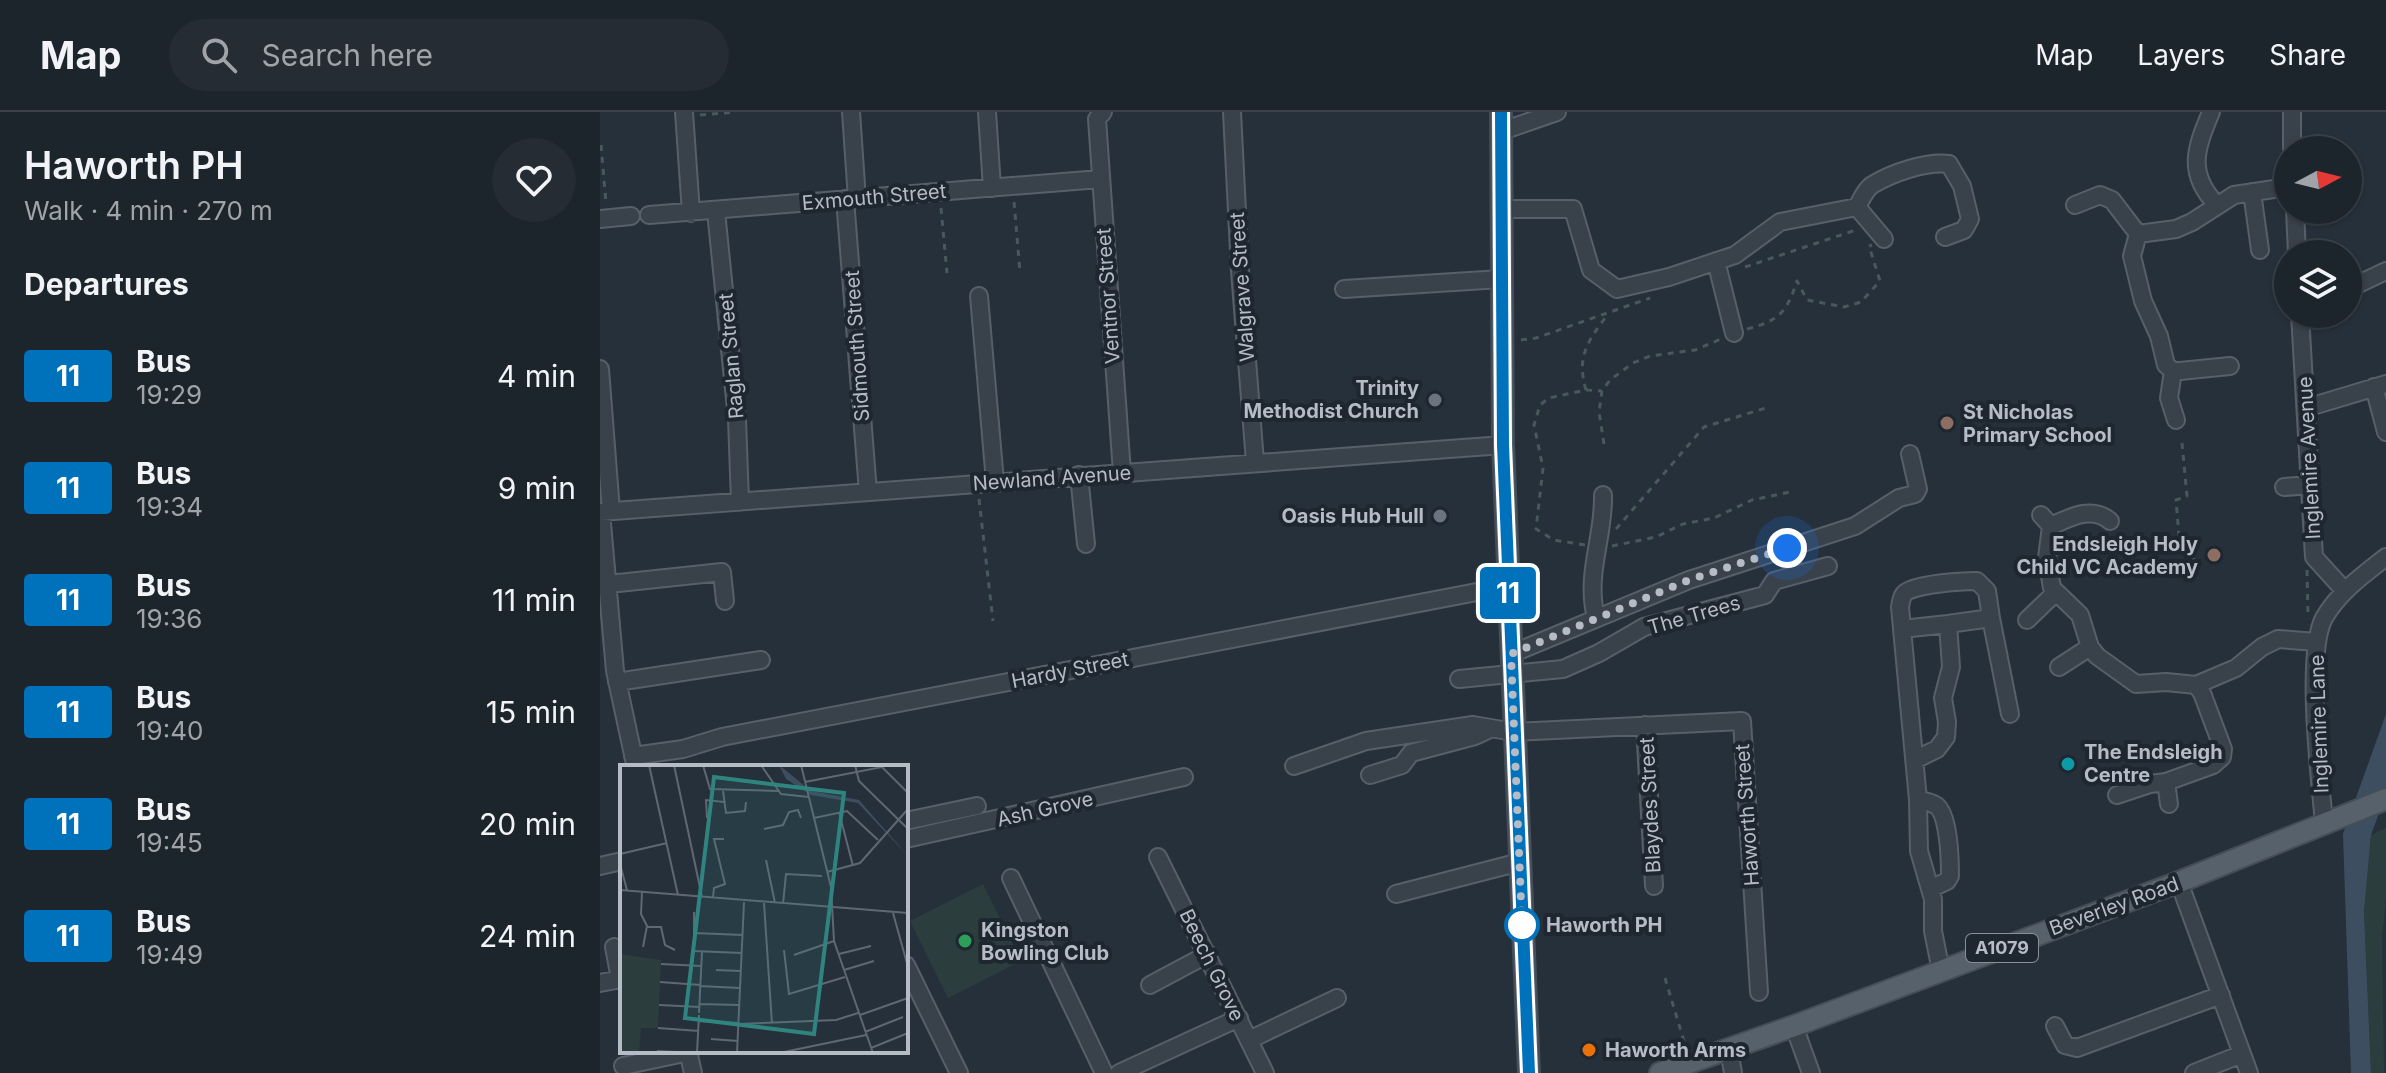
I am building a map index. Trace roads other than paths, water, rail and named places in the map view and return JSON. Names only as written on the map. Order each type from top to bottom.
[{"type":"main road","points":[[1502,121],[1503,445],[1529,1073]]},
{"type":"main road","name":"Beverley Road","points":[[1660,1073],[2179,882],[2386,799]]},
{"type":"street","name":"Sidmouth Street","points":[[851,112],[851,199],[868,492]]},
{"type":"street","points":[[987,112],[992,188]]},
{"type":"street","name":"Walgrave Street","points":[[1232,112],[1240,271],[1255,462]]},
{"type":"street","points":[[1502,121],[1557,112]]},
{"type":"street","points":[[2211,112],[2195,152],[2198,174],[2217,205]]},
{"type":"street","points":[[2292,112],[2292,136]]},
{"type":"street","points":[[684,114],[691,213]]},
{"type":"street","name":"Ventnor Street","points":[[1100,116],[1100,179],[1122,473]]},
{"type":"street","points":[[1500,209],[1573,209],[1591,270],[1617,289],[1669,277],[1735,255],[1780,222],[1857,207],[1869,187],[1937,162],[1949,164],[1962,186],[1970,219],[1964,230],[1945,237]]},
{"type":"street","name":"Exmouth Street","points":[[649,215],[1100,179]]},
{"type":"street","points":[[2138,234],[2176,229],[2234,195],[2274,189]]},
{"type":"street","points":[[2252,192],[2260,250]]},
{"type":"street","points":[[2075,205],[2100,195],[2112,200],[2138,234]]},
{"type":"street","points":[[1857,207],[1882,240]]},
{"type":"street","name":"Raglan Street","points":[[716,211],[737,419],[740,502]]},
{"type":"street","points":[[604,219],[631,216]]},
{"type":"street","points":[[2138,234],[2132,256],[2143,301],[2159,336],[2166,365],[2173,371],[2230,366]]},
{"type":"street","points":[[1716,261],[1734,333]]},
{"type":"street","points":[[2362,282],[2386,271]]},
{"type":"street","points":[[1344,289],[1501,279]]},
{"type":"street","points":[[979,296],[995,482]]},
{"type":"street","name":"Inglemire Avenue","points":[[2301,328],[2314,557],[2344,590]]},
{"type":"street","points":[[600,369],[611,676],[634,762]]},
{"type":"street","points":[[2173,371],[2169,398],[2176,420]]},
{"type":"street","points":[[2306,408],[2380,386],[2386,432]]},
{"type":"street","name":"Newland Avenue","points":[[604,512],[1503,445]]},
{"type":"street","points":[[1459,679],[1511,664],[1596,618],[1689,580],[1863,522],[1899,498],[1915,494],[1918,489],[1910,454]]},
{"type":"street","points":[[1079,475],[1086,544]]},
{"type":"street","points":[[2284,487],[2311,485]]},
{"type":"street","points":[[1596,618],[1591,597],[1595,547],[1604,524],[1603,495]]},
{"type":"street","points":[[2110,521],[2104,516],[2082,514],[2046,521],[2048,576],[2055,593],[2080,615],[2090,647],[2116,672],[2136,684],[2170,682],[2196,685],[2236,668],[2270,642],[2317,638]]},
{"type":"street","name":"Inglemire Lane","points":[[2333,820],[2316,722],[2317,638],[2324,619],[2344,590],[2386,557]]},
{"type":"street","name":"The Trees","points":[[1511,664],[1563,669],[1644,627],[1765,595],[1774,581],[1828,566]]},
{"type":"street","points":[[609,584],[722,572],[725,601]]},
{"type":"street","points":[[1941,971],[1933,931],[1933,899],[1919,851],[1915,760],[1902,629],[1901,602],[1906,592],[1973,581],[1981,583],[1987,591],[2010,714]]},
{"type":"street","name":"Hardy Street","points":[[634,762],[722,737],[1508,586]]},
{"type":"street","points":[[2027,620],[2055,593]]},
{"type":"street","points":[[1902,629],[1991,618]]},
{"type":"street","points":[[1915,760],[1937,749],[1946,737],[1943,698],[1951,667],[1948,624]]},
{"type":"street","points":[[2059,667],[2090,647]]},
{"type":"street","points":[[611,676],[761,660]]},
{"type":"street","points":[[2117,795],[2213,765],[2222,757],[2223,749],[2202,693],[2196,685]]},
{"type":"street","name":"Haworth Street","points":[[1294,766],[1366,741],[1473,725],[1514,732],[1742,721],[1759,992]]},
{"type":"street","name":"Blaydes Street","points":[[1645,725],[1654,886]]},
{"type":"street","points":[[1370,775],[1402,765],[1411,753],[1490,729]]},
{"type":"street","name":"Ash Grove","points":[[908,839],[1184,777]]},
{"type":"street","points":[[2166,782],[2169,804]]},
{"type":"street","points":[[1918,800],[1939,808],[1944,820],[1950,876],[1941,885],[1930,889]]},
{"type":"street","name":"Ash Grove","points":[[908,821],[977,806]]},
{"type":"street","name":"Beech Grove","points":[[1158,857],[1265,1073]]},
{"type":"street","points":[[600,866],[620,861]]},
{"type":"street","points":[[1396,894],[1520,862]]},
{"type":"street","points":[[1011,878],[1104,1073]]},
{"type":"street","points":[[2179,882],[2249,1073]]},
{"type":"street","points":[[614,947],[620,974]]},
{"type":"street","points":[[1150,985],[1208,954]]},
{"type":"street","points":[[908,969],[959,1073]]},
{"type":"street","points":[[600,983],[620,979]]},
{"type":"street","points":[[2055,1026],[2065,1045],[2077,1048],[2221,995]]},
{"type":"street","points":[[1249,1040],[1337,998]]},
{"type":"street","points":[[1119,1073],[1239,1018]]},
{"type":"street","points":[[1794,1026],[1811,1073]]},
{"type":"street","points":[[1729,1049],[1733,1073]]},
{"type":"street","points":[[623,1066],[679,1053]]},
{"type":"street","points":[[688,1053],[693,1073]]},
{"type":"street","points":[[2194,1073],[2242,1054]]},
{"type":"water","points":[[2386,714],[2386,794],[2371,835],[2364,912],[2371,1073],[2351,1073],[2343,834]]},
{"type":"place","name":"Trinity Methodist Church","points":[[1435,400]]},
{"type":"place","name":"St Nicholas Primary School","points":[[1947,423]]},
{"type":"place","name":"Oasis Hub Hull","points":[[1440,516]]},
{"type":"place","name":"Endsleigh Holy Child VC Academy","points":[[2214,555]]},
{"type":"place","name":"The Endsleigh Centre","points":[[2068,764]]},
{"type":"place","name":"Haworth PH","points":[[1522,925]]},
{"type":"place","name":"Kingston Bowling Club","points":[[965,941]]},
{"type":"place","name":"Haworth Arms","points":[[1589,1050]]}]
